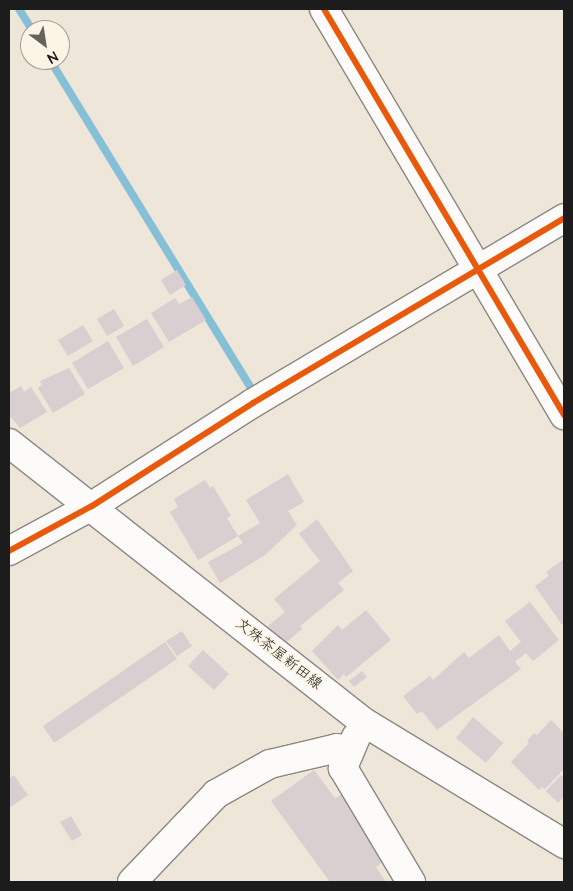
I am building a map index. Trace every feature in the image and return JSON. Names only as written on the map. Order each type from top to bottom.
[{"type":"street","points":[[324,9],[564,415]]},
{"type":"street","points":[[9,551],[92,506],[253,403],[564,218]]},
{"type":"street","name":"文殊茶屋新田線","points":[[9,443],[92,506],[362,721],[564,844]]},
{"type":"street","points":[[362,721],[344,768],[411,882]]},
{"type":"street","points":[[132,882],[216,794],[270,764],[336,748],[349,754]]},
{"type":"building","points":[[177,270],[186,285],[170,295],[161,280]]},
{"type":"building","points":[[192,297],[206,320],[169,342],[151,313],[175,298],[179,304]]},
{"type":"building","points":[[114,309],[124,326],[107,336],[97,319]]},
{"type":"building","points":[[147,319],[164,347],[133,366],[116,337]]},
{"type":"building","points":[[83,325],[93,341],[68,356],[58,340]]},
{"type":"building","points":[[108,341],[124,368],[88,389],[72,363]]},
{"type":"building","points":[[69,368],[85,394],[53,413],[38,388],[42,385],[40,381]]},
{"type":"building","points":[[21,386],[24,392],[31,387],[47,412],[20,428],[9,415],[9,393]]},
{"type":"building","points":[[288,474],[304,502],[288,511],[297,525],[265,555],[220,583],[208,562],[243,543],[238,536],[260,523],[246,500]]},
{"type":"building","points":[[205,480],[210,488],[213,486],[231,516],[227,518],[238,536],[198,560],[170,512],[178,507],[174,499]]},
{"type":"building","points":[[317,519],[353,571],[338,583],[344,590],[300,626],[302,629],[283,645],[268,626],[285,612],[274,599],[320,561],[299,534]]},
{"type":"building","points":[[564,559],[564,623],[562,625],[535,586],[549,576],[546,572]]},
{"type":"building","points":[[530,602],[559,640],[533,661],[526,653],[515,662],[521,669],[437,730],[422,711],[417,714],[403,696],[430,676],[433,680],[464,652],[469,658],[499,635],[510,651],[521,642],[505,621]]},
{"type":"building","points":[[366,610],[391,640],[346,677],[344,674],[338,680],[312,651],[338,625],[342,630]]},
{"type":"building","points":[[182,631],[192,646],[177,656],[166,641]]},
{"type":"building","points":[[165,642],[177,659],[54,743],[43,726]]},
{"type":"building","points":[[203,650],[229,674],[214,690],[188,666]]},
{"type":"building","points":[[362,671],[367,677],[354,687],[349,681]]},
{"type":"building","points":[[473,717],[503,743],[486,763],[456,738]]},
{"type":"building","points":[[551,720],[564,733],[564,769],[545,789],[542,787],[539,790],[511,762],[529,743],[527,741],[534,733],[537,735]]},
{"type":"building","points":[[314,770],[335,798],[345,793],[385,860],[376,867],[386,882],[330,882],[271,801]]},
{"type":"building","points":[[14,775],[28,795],[9,808],[9,779]]},
{"type":"building","points":[[561,775],[564,779],[564,797],[558,803],[546,791]]},
{"type":"building","points":[[71,816],[82,835],[72,841],[60,822]]},
{"type":"waterway","points":[[19,9],[26,20]]},
{"type":"waterway","points":[[56,70],[255,395]]},
{"type":"cycle path","points":[[324,9],[564,415]]},
{"type":"cycle path","points":[[9,551],[92,506],[253,403],[564,218]]}]
